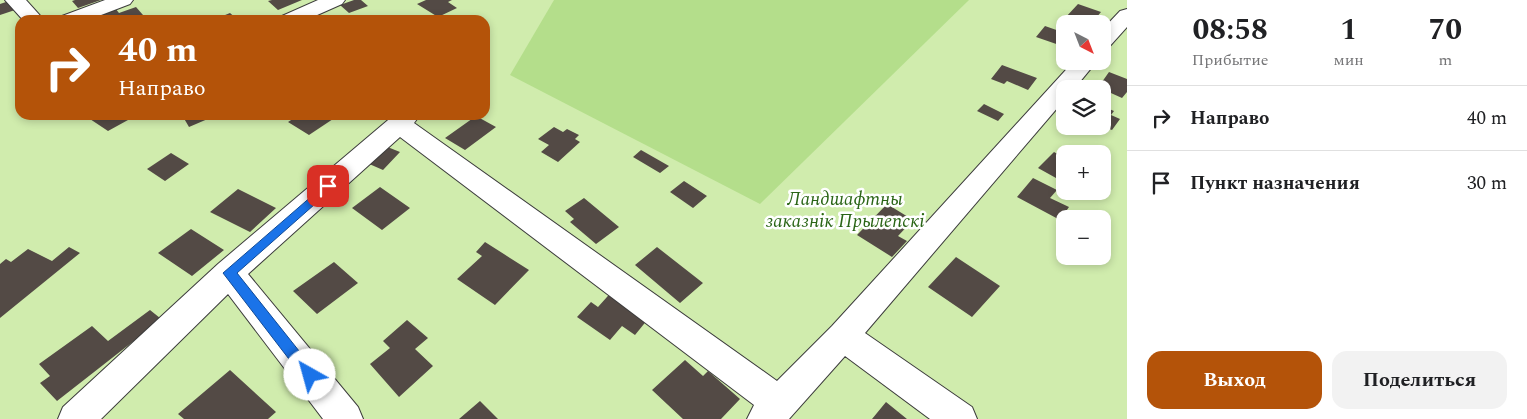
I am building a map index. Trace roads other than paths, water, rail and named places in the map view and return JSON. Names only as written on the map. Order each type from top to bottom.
[{"type":"street","points":[[15,0],[29,15]]},
{"type":"street","points":[[82,15],[123,0]]},
{"type":"street","points":[[301,15],[335,0]]},
{"type":"street","points":[[1111,33],[1127,15]]},
{"type":"street","points":[[404,120],[773,411],[843,336],[1078,70]]},
{"type":"street","points":[[76,419],[229,273],[402,120]]},
{"type":"street","points":[[229,273],[345,419]]},
{"type":"street","points":[[843,336],[959,419]]},
{"type":"park label","name":"Ландшафтны заказнік Прылепскі","points":[[845,209]]}]
